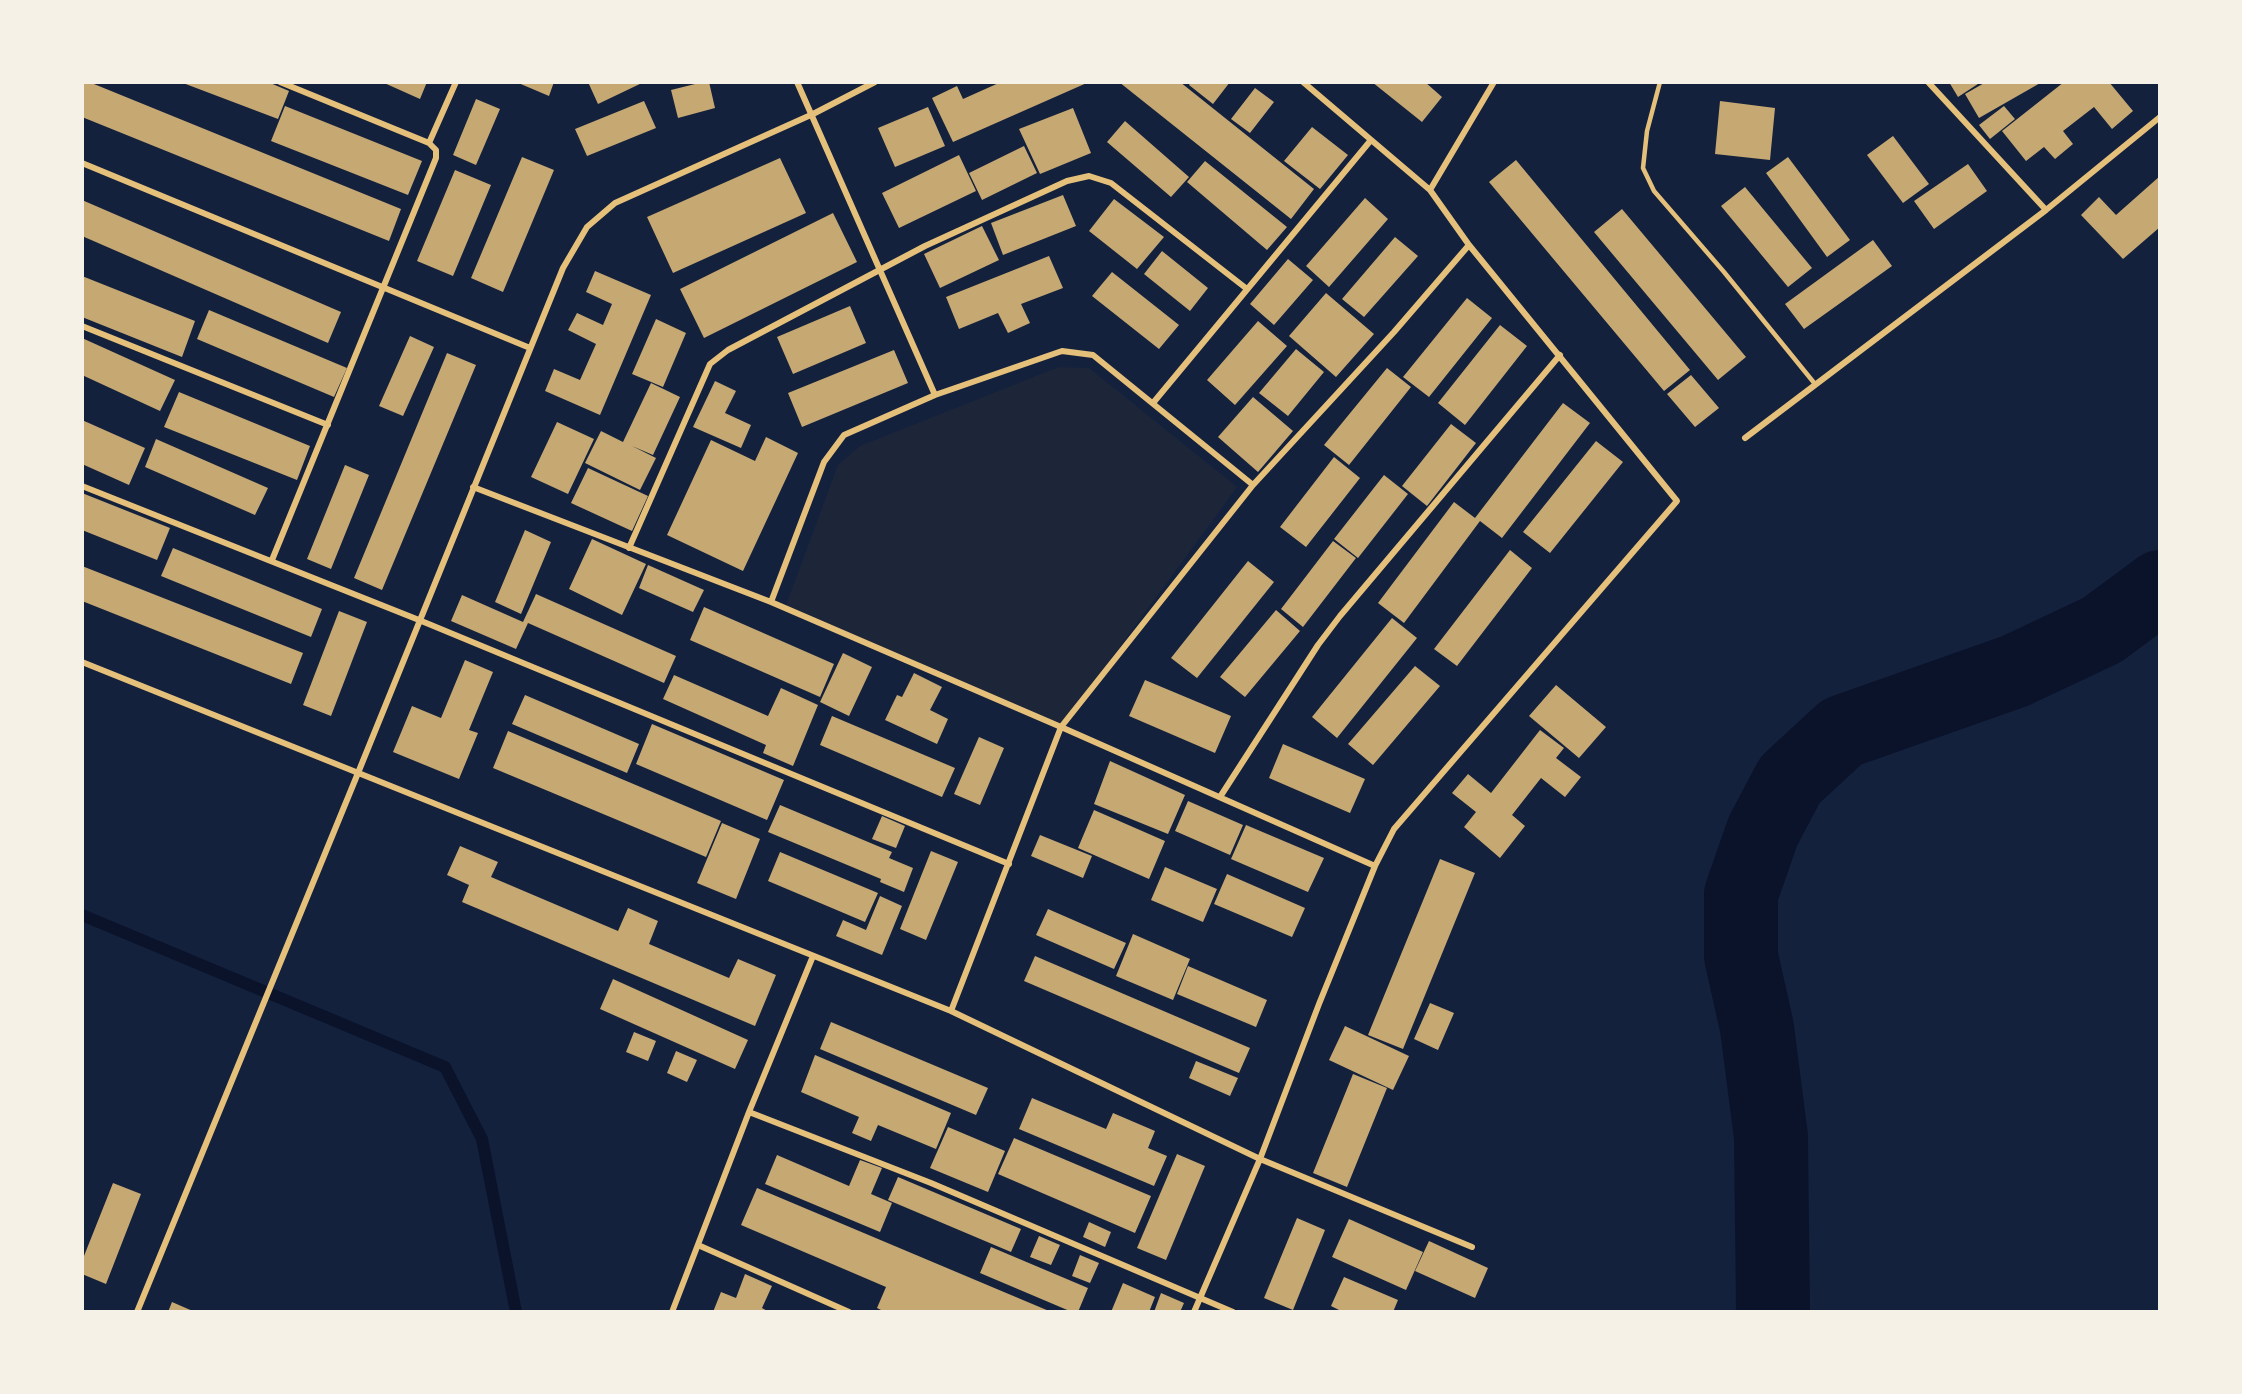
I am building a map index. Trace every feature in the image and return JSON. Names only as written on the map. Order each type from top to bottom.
[{"type":"street","points":[[272,560],[436,158],[436,150],[429,142],[280,82]]},
{"type":"street","points":[[429,142],[456,82]]},
{"type":"street","points":[[797,82],[935,395]]},
{"type":"street","points":[[137,1311],[562,268],[587,227],[615,203],[813,114],[875,82]]},
{"type":"street","points":[[1194,1311],[1260,1159],[1375,866],[1394,829],[1677,501],[1469,245],[1430,189],[1303,82]]},
{"type":"street","points":[[1430,189],[1494,82]]},
{"type":"street","points":[[1928,82],[2046,210]]},
{"type":"street","points":[[1744,438],[2046,210],[2160,117]]},
{"type":"street","points":[[1153,403],[1371,140]]},
{"type":"street","points":[[82,163],[530,348]]},
{"type":"street","points":[[629,548],[710,364],[728,350],[925,246],[1067,181],[1089,176],[1111,183],[1247,289]]},
{"type":"street","points":[[951,1011],[1061,727],[1253,485],[1394,332],[1469,245]]},
{"type":"street","points":[[82,326],[327,424]]},
{"type":"street","points":[[771,602],[824,462],[844,435],[935,395],[1062,351],[1093,355],[1253,485]]},
{"type":"street","points":[[1220,797],[1318,645],[1340,616],[1560,355]]},
{"type":"street","points":[[82,486],[272,560],[1009,864]]},
{"type":"street","points":[[473,487],[771,602],[1375,866]]},
{"type":"street","points":[[82,662],[951,1011],[1260,1159],[1472,1247]]},
{"type":"street","points":[[672,1311],[749,1112],[813,956]]},
{"type":"street","points":[[749,1112],[931,1183],[1233,1311]]},
{"type":"street","points":[[698,1245],[849,1311]]},
{"type":"lane","points":[[1660,82],[1647,131],[1643,168],[1654,191],[1724,272],[1815,384]]},
{"type":"shaded area","points":[[1059,367],[1089,368],[1237,487],[1061,727],[785,608],[838,465],[860,446]]},
{"type":"building","points":[[82,82],[89,82],[401,209],[389,241],[82,117]]},
{"type":"building","points":[[268,82],[289,91],[278,119],[183,83]]},
{"type":"building","points":[[382,82],[427,82],[420,99]]},
{"type":"building","points":[[516,82],[554,82],[549,96]]},
{"type":"building","points":[[588,82],[644,82],[598,104]]},
{"type":"building","points":[[709,82],[715,108],[678,118],[671,90]]},
{"type":"building","points":[[1001,82],[1089,82],[953,142],[932,98],[957,86],[963,99]]},
{"type":"building","points":[[1119,82],[1180,82],[1314,189],[1291,219]]},
{"type":"building","points":[[1191,82],[1230,82],[1213,104],[1189,85]]},
{"type":"building","points":[[1372,82],[1425,82],[1442,97],[1422,122]]},
{"type":"building","points":[[1949,82],[1981,82],[1958,97]]},
{"type":"building","points":[[1986,82],[2042,82],[1979,118],[1965,94]]},
{"type":"building","points":[[2064,82],[2109,82],[2133,111],[2112,129],[2094,107],[2063,131],[2073,144],[2055,159],[2044,147],[2026,161],[2002,131]]},
{"type":"building","points":[[1255,88],[1274,102],[1250,133],[1231,119]]},
{"type":"building","points":[[476,99],[500,109],[476,165],[453,155]]},
{"type":"building","points":[[644,101],[656,128],[587,156],[575,129]]},
{"type":"building","points":[[1720,101],[1775,108],[1770,160],[1715,154]]},
{"type":"building","points":[[285,106],[422,161],[408,195],[271,141]]},
{"type":"building","points":[[2004,106],[2015,119],[1990,139],[1979,125]]},
{"type":"building","points":[[928,107],[945,146],[895,167],[878,128]]},
{"type":"building","points":[[1073,108],[1091,153],[1040,174],[1019,129]]},
{"type":"building","points":[[1125,121],[1189,177],[1171,197],[1107,142]]},
{"type":"building","points":[[1312,127],[1348,155],[1320,189],[1284,161]]},
{"type":"building","points":[[1893,136],[1929,184],[1903,203],[1867,155]]},
{"type":"building","points":[[1024,146],[1037,173],[982,200],[969,173]]},
{"type":"building","points":[[959,155],[976,191],[899,228],[882,193]]},
{"type":"building","points":[[522,157],[554,170],[503,292],[471,278]]},
{"type":"building","points":[[1788,157],[1850,240],[1827,257],[1766,173]]},
{"type":"building","points":[[780,158],[806,213],[673,273],[647,217]]},
{"type":"building","points":[[1516,160],[1690,370],[1664,391],[1489,182]]},
{"type":"building","points":[[1205,161],[1287,227],[1267,250],[1187,182]]},
{"type":"building","points":[[1968,164],[1987,191],[1934,229],[1914,201]]},
{"type":"building","points":[[455,170],[491,185],[453,276],[417,261]]},
{"type":"building","points":[[2160,176],[2160,227],[2123,259],[2081,215],[2099,197],[2116,215]]},
{"type":"building","points":[[1745,187],[1812,268],[1788,287],[1721,206]]},
{"type":"building","points":[[1063,195],[1076,226],[1003,255],[991,223]]},
{"type":"building","points":[[1365,198],[1388,219],[1329,287],[1306,266]]},
{"type":"building","points":[[1114,199],[1164,237],[1137,269],[1089,231]]},
{"type":"building","points":[[82,200],[341,312],[328,343],[82,236]]},
{"type":"building","points":[[1622,209],[1746,357],[1718,380],[1594,232]]},
{"type":"building","points":[[833,213],[857,262],[704,338],[680,289]]},
{"type":"building","points":[[982,226],[999,260],[940,288],[924,254]]},
{"type":"building","points":[[1395,237],[1418,256],[1364,317],[1342,299]]},
{"type":"building","points":[[1873,240],[1892,266],[1804,329],[1785,304]]},
{"type":"building","points":[[1162,251],[1208,288],[1190,311],[1144,274]]},
{"type":"building","points":[[1049,256],[1063,288],[1021,304],[1030,323],[1008,333],[998,313],[959,329],[946,297]]},
{"type":"building","points":[[1288,259],[1313,280],[1274,325],[1250,304]]},
{"type":"building","points":[[595,271],[651,295],[600,415],[545,391],[554,369],[580,380],[596,344],[568,330],[577,313],[603,325],[612,304],[586,292]]},
{"type":"building","points":[[1112,272],[1179,325],[1159,349],[1092,296]]},
{"type":"building","points":[[82,276],[195,321],[182,357],[82,317]]},
{"type":"building","points":[[1326,293],[1374,334],[1336,377],[1289,336]]},
{"type":"building","points":[[1467,298],[1492,318],[1429,397],[1403,377]]},
{"type":"building","points":[[850,306],[866,343],[793,374],[777,337]]},
{"type":"building","points":[[209,310],[347,368],[334,397],[197,339]]},
{"type":"building","points":[[656,319],[686,333],[663,387],[632,374]]},
{"type":"building","points":[[1258,321],[1287,346],[1235,405],[1207,380]]},
{"type":"building","points":[[1500,325],[1527,346],[1465,425],[1438,403]]},
{"type":"building","points":[[410,336],[434,347],[403,416],[379,406]]},
{"type":"building","points":[[82,338],[175,380],[160,411],[82,375]]},
{"type":"building","points":[[1296,349],[1324,372],[1288,416],[1259,393]]},
{"type":"building","points":[[894,350],[908,383],[802,427],[788,393]]},
{"type":"building","points":[[447,353],[476,365],[382,590],[354,578]]},
{"type":"building","points":[[1387,368],[1411,387],[1349,465],[1324,445]]},
{"type":"building","points":[[1691,375],[1719,408],[1695,427],[1667,394]]},
{"type":"building","points":[[715,381],[736,391],[725,413],[751,425],[741,448],[693,427]]},
{"type":"building","points":[[651,383],[680,397],[653,455],[632,446],[656,458],[640,490],[585,463],[601,431],[623,442]]},
{"type":"building","points":[[179,392],[310,446],[297,480],[164,427]]},
{"type":"building","points":[[1253,397],[1293,431],[1258,472],[1218,437]]},
{"type":"building","points":[[1563,403],[1590,423],[1502,538],[1480,521],[1404,623],[1378,603],[1454,502],[1475,518]]},
{"type":"building","points":[[82,420],[145,448],[129,485],[82,464]]},
{"type":"building","points":[[557,422],[594,439],[568,494],[531,477]]},
{"type":"building","points":[[1451,424],[1476,443],[1427,506],[1402,486]]},
{"type":"building","points":[[766,437],[798,453],[743,571],[667,535],[711,440],[755,461]]},
{"type":"building","points":[[156,439],[268,488],[255,515],[145,467]]},
{"type":"building","points":[[1596,441],[1623,462],[1550,553],[1523,532]]},
{"type":"building","points":[[1334,457],[1360,478],[1306,547],[1280,527]]},
{"type":"building","points":[[345,465],[369,475],[331,569],[307,559]]},
{"type":"building","points":[[588,468],[648,496],[632,531],[571,503]]},
{"type":"building","points":[[1384,475],[1408,494],[1358,558],[1334,539]]},
{"type":"building","points":[[82,493],[170,528],[157,560],[82,530]]},
{"type":"building","points":[[525,530],[551,542],[521,614],[495,602]]},
{"type":"building","points":[[592,539],[646,564],[622,615],[569,589]]},
{"type":"building","points":[[1333,541],[1356,558],[1303,627],[1281,609]]},
{"type":"building","points":[[173,548],[322,609],[311,637],[161,576]]},
{"type":"building","points":[[1510,550],[1532,568],[1457,666],[1434,649]]},
{"type":"building","points":[[1248,561],[1274,582],[1197,678],[1171,658]]},
{"type":"building","points":[[648,565],[704,590],[693,612],[639,588]]},
{"type":"building","points":[[82,566],[303,653],[291,684],[82,601]]},
{"type":"building","points":[[536,594],[676,656],[664,683],[528,623],[516,649],[451,621],[462,595],[523,622]]},
{"type":"building","points":[[704,607],[834,664],[820,697],[690,640]]},
{"type":"building","points":[[1276,610],[1300,631],[1245,697],[1220,677]]},
{"type":"building","points":[[339,611],[367,622],[331,716],[303,705]]},
{"type":"building","points":[[1392,618],[1417,638],[1337,738],[1312,717]]},
{"type":"building","points":[[843,653],[872,667],[849,716],[820,702]]},
{"type":"building","points":[[465,660],[493,672],[469,730],[478,733],[459,779],[393,752],[412,706],[441,718]]},
{"type":"building","points":[[1415,666],[1440,686],[1373,765],[1348,744]]},
{"type":"building","points":[[914,673],[942,687],[930,710],[948,719],[937,744],[885,720],[897,695],[902,697]]},
{"type":"building","points":[[674,675],[768,716],[781,688],[818,705],[793,766],[763,753],[766,745],[663,699]]},
{"type":"building","points":[[1145,680],[1231,716],[1215,753],[1129,716]]},
{"type":"building","points":[[1556,685],[1606,727],[1579,758],[1529,716]]},
{"type":"building","points":[[525,695],[639,744],[627,773],[512,724]]},
{"type":"building","points":[[832,716],[955,768],[942,797],[820,745]]},
{"type":"building","points":[[652,724],[784,780],[767,820],[636,764]]},
{"type":"building","points":[[1540,730],[1564,748],[1556,758],[1581,777],[1565,797],[1541,778],[1512,815],[1525,826],[1500,858],[1464,827],[1476,812],[1452,793],[1468,774],[1491,793]]},
{"type":"building","points":[[508,731],[721,821],[706,857],[493,768]]},
{"type":"building","points":[[979,737],[1004,748],[980,805],[954,794]]},
{"type":"building","points":[[1283,744],[1365,779],[1350,813],[1269,778]]},
{"type":"building","points":[[1110,761],[1185,795],[1168,834],[1094,804]]},
{"type":"building","points":[[1188,801],[1243,825],[1230,855],[1175,831]]},
{"type":"building","points":[[780,805],[892,852],[889,858],[913,868],[904,892],[880,882],[881,879],[768,832]]},
{"type":"building","points":[[1094,810],[1165,841],[1149,879],[1078,848]]},
{"type":"building","points":[[882,816],[905,826],[896,848],[872,839]]},
{"type":"building","points":[[722,823],[760,839],[736,899],[697,883]]},
{"type":"building","points":[[1246,825],[1324,858],[1308,892],[1231,859]]},
{"type":"building","points":[[1040,835],[1092,856],[1083,878],[1031,856]]},
{"type":"building","points":[[460,846],[498,862],[491,877],[618,931],[628,908],[658,921],[649,944],[729,978],[738,959],[776,975],[755,1026],[462,902],[469,885],[447,875]]},
{"type":"building","points":[[931,851],[958,862],[926,940],[900,929]]},
{"type":"building","points":[[780,852],[878,893],[865,922],[768,881]]},
{"type":"building","points":[[1440,859],[1475,873],[1403,1049],[1368,1035]]},
{"type":"building","points":[[1165,867],[1217,889],[1203,922],[1151,900]]},
{"type":"building","points":[[1227,874],[1305,908],[1292,937],[1214,904]]},
{"type":"building","points":[[880,896],[902,906],[882,955],[836,936],[843,920],[866,930]]},
{"type":"building","points":[[1048,909],[1126,943],[1114,969],[1036,935]]},
{"type":"building","points":[[1133,934],[1190,959],[1173,1000],[1116,976]]},
{"type":"building","points":[[1035,956],[1250,1048],[1239,1073],[1024,981]]},
{"type":"building","points":[[1188,966],[1267,1000],[1256,1027],[1177,994]]},
{"type":"building","points":[[613,979],[748,1040],[735,1069],[600,1009]]},
{"type":"building","points":[[1430,1003],[1454,1013],[1438,1050],[1414,1039]]},
{"type":"building","points":[[831,1022],[988,1088],[976,1115],[820,1049]]},
{"type":"building","points":[[1345,1026],[1409,1056],[1393,1090],[1329,1060]]},
{"type":"building","points":[[634,1032],[656,1041],[648,1061],[626,1052]]},
{"type":"building","points":[[676,1051],[697,1060],[687,1082],[667,1073]]},
{"type":"building","points":[[815,1055],[951,1113],[936,1149],[878,1125],[871,1141],[852,1133],[859,1117],[801,1092]]},
{"type":"building","points":[[1196,1061],[1238,1078],[1230,1096],[1189,1078]]},
{"type":"building","points":[[1353,1074],[1387,1088],[1347,1187],[1313,1173]]},
{"type":"building","points":[[1032,1098],[1106,1129],[1113,1113],[1155,1131],[1148,1148],[1167,1156],[1154,1186],[1019,1129]]},
{"type":"building","points":[[948,1127],[1005,1151],[988,1192],[930,1168]]},
{"type":"building","points":[[1014,1138],[1151,1196],[1135,1233],[998,1174]]},
{"type":"building","points":[[1177,1154],[1205,1166],[1166,1260],[1137,1248]]},
{"type":"building","points":[[777,1155],[849,1186],[860,1160],[882,1168],[871,1194],[892,1203],[880,1232],[765,1184]]},
{"type":"building","points":[[898,1177],[1021,1229],[1011,1252],[888,1200]]},
{"type":"building","points":[[113,1183],[141,1194],[106,1284],[82,1274],[82,1261]]},
{"type":"building","points":[[757,1188],[1049,1312],[885,1312],[877,1308],[886,1287],[741,1225]]},
{"type":"building","points":[[1297,1218],[1325,1230],[1293,1310],[1264,1298]]},
{"type":"building","points":[[1349,1219],[1423,1252],[1406,1290],[1332,1257]]},
{"type":"building","points":[[1089,1222],[1111,1232],[1105,1247],[1083,1237]]},
{"type":"building","points":[[1039,1236],[1060,1245],[1051,1265],[1030,1257]]},
{"type":"building","points":[[1429,1241],[1488,1268],[1475,1298],[1415,1271]]},
{"type":"building","points":[[991,1247],[1088,1288],[1078,1312],[1072,1312],[980,1273]]},
{"type":"building","points":[[1080,1255],[1099,1263],[1090,1283],[1072,1276]]},
{"type":"building","points":[[745,1274],[772,1286],[762,1308],[769,1312],[713,1312],[721,1292],[736,1298]]},
{"type":"building","points":[[1344,1277],[1398,1300],[1393,1312],[1343,1312],[1331,1306]]},
{"type":"building","points":[[1123,1283],[1155,1297],[1149,1312],[1111,1312]]},
{"type":"building","points":[[1161,1293],[1184,1303],[1180,1312],[1154,1312]]},
{"type":"building","points":[[172,1302],[195,1312],[168,1312]]},
{"type":"waterway","points":[[1773,1312],[1771,1137],[1757,1028],[1741,956],[1741,894],[1763,831],[1790,780],[1842,732],[2015,671],[2102,630],[2160,587]]},
{"type":"waterway","points":[[82,915],[445,1067],[482,1139],[516,1312]]}]
